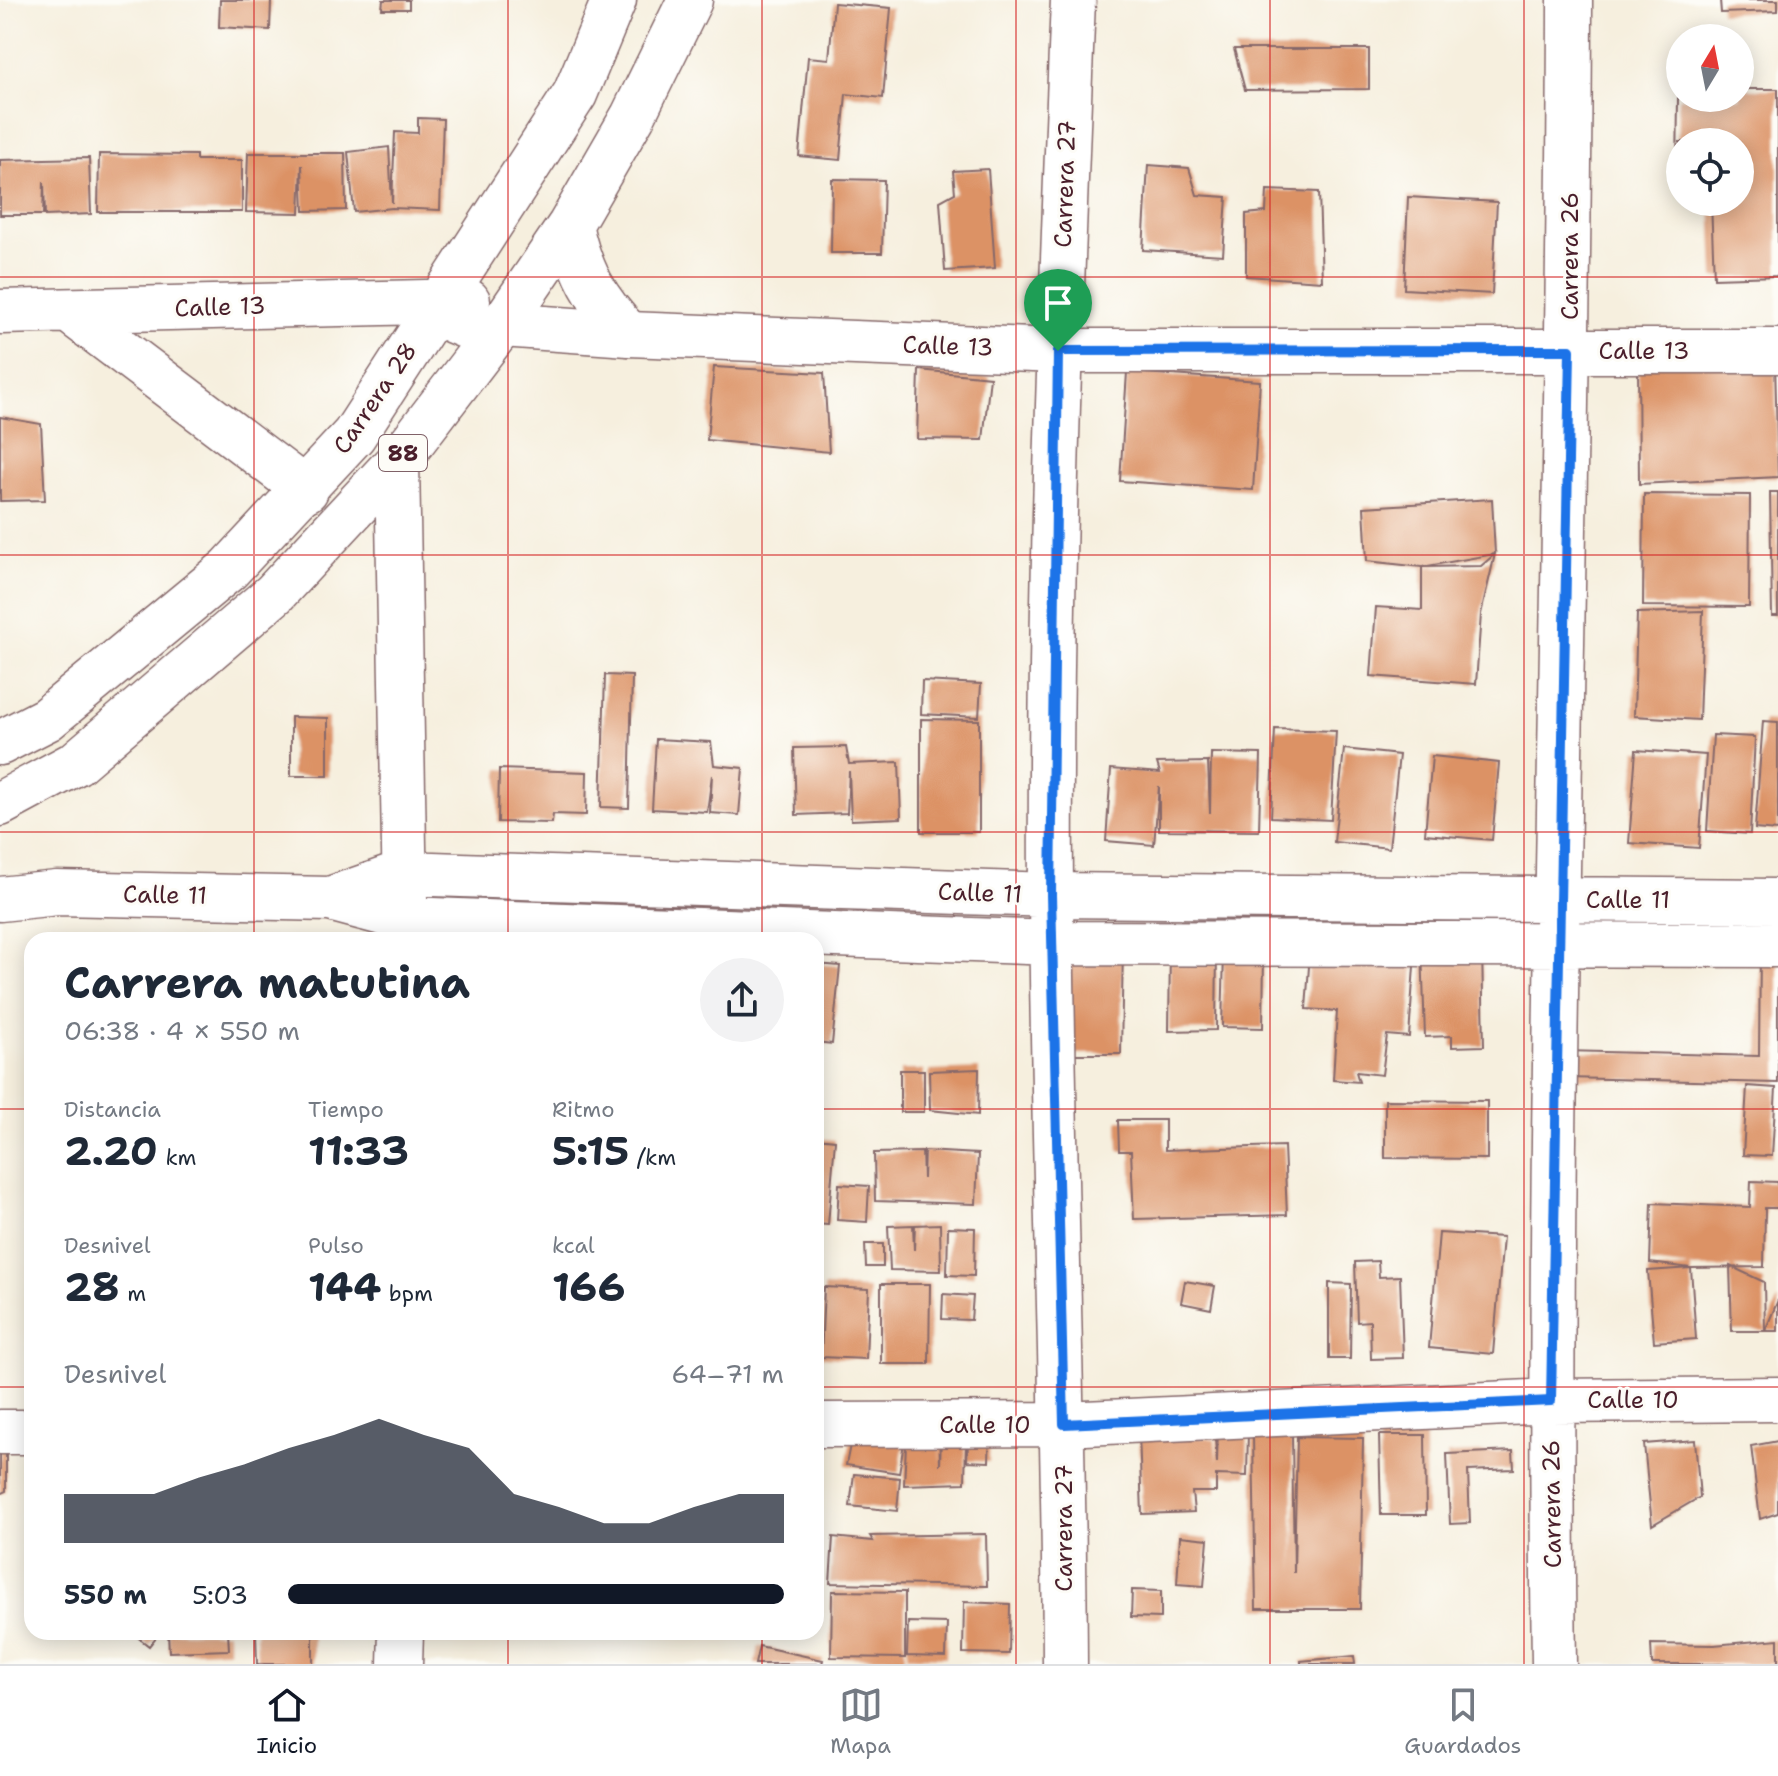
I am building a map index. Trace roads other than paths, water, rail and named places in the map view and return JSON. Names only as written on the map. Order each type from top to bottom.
[{"type":"main road","name":"Carrera 28","points":[[0,743],[47,719],[229,569],[306,490],[354,435],[575,94],[614,0]]},
{"type":"main road","name":"Carrera 28","points":[[0,804],[76,763],[262,604],[397,462],[502,325],[570,225],[633,116],[690,0]]},
{"type":"main road","name":"Carrera 27","points":[[1065,1664],[1064,1424],[1051,895],[1058,351],[1073,0]]},
{"type":"main road","name":"Carrera 26","points":[[1554,1664],[1551,1401],[1557,899],[1570,350],[1570,0]]},
{"type":"main road","points":[[570,225],[588,285],[606,312],[629,334]]},
{"type":"main road","name":"Calle 13","points":[[0,312],[440,301],[444,312],[465,329],[490,330],[502,325],[629,334],[1058,351],[1778,351]]},
{"type":"main road","points":[[69,311],[306,490]]},
{"type":"main road","points":[[397,462],[405,930]]},
{"type":"main road","name":"Calle 11","points":[[0,899],[57,893],[330,899],[404,873],[1051,895],[1778,901]]},
{"type":"main road","name":"Calle 11","points":[[330,899],[405,930],[505,932]]},
{"type":"main road","name":"Calle 11","points":[[824,938],[1052,943],[1778,945]]},
{"type":"main road","name":"Calle 10","points":[[824,1425],[1064,1424],[1551,1401],[1778,1399]]},
{"type":"main road","points":[[0,1432],[24,1432]]},
{"type":"main road","points":[[400,1664],[401,1640]]}]
